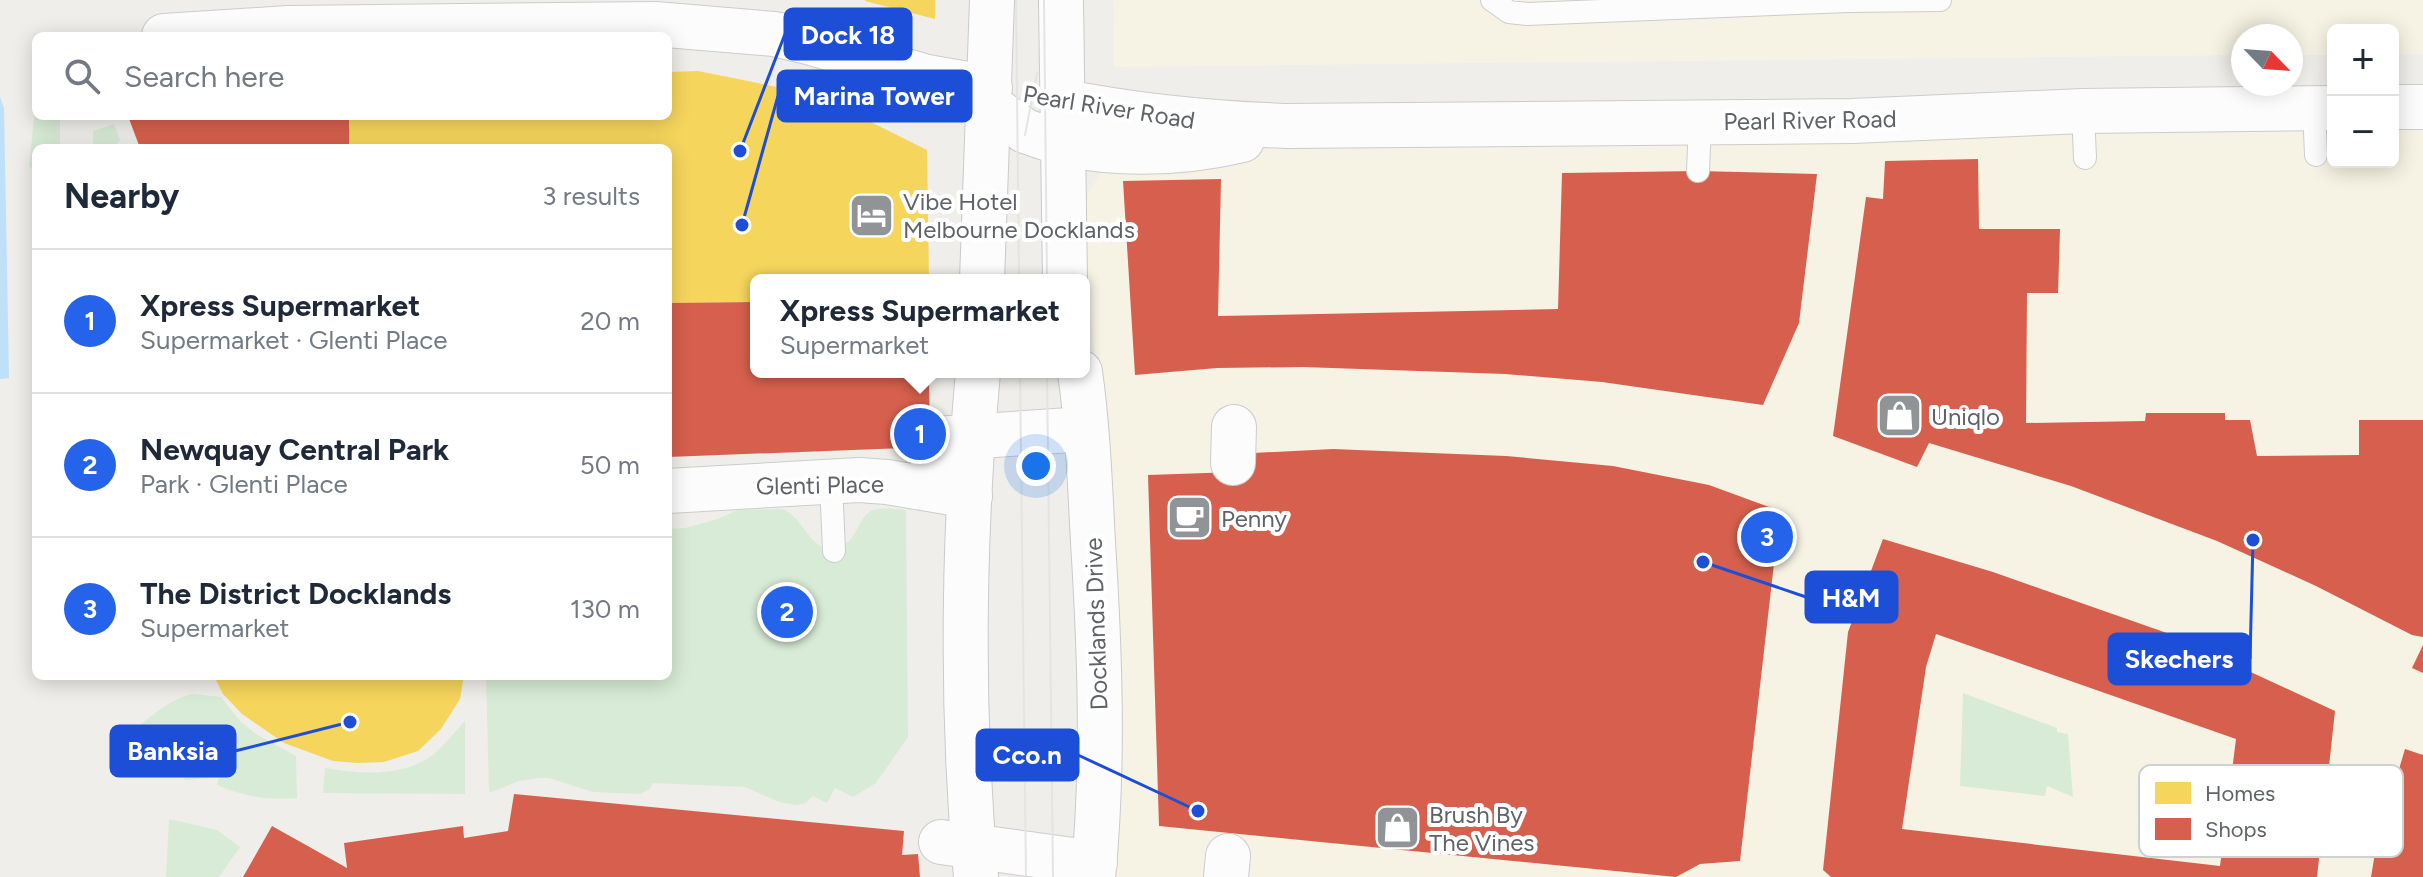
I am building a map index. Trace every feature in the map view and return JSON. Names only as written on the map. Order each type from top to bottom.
[{"type":"street","points":[[982,274],[992,0]]},
{"type":"street","points":[[1061,0],[1065,274]]},
{"type":"street","name":"Pearl River Road","points":[[192,32],[285,19],[461,12],[655,12],[808,42],[989,97],[1061,101],[1173,119],[1286,126],[1852,121],[2083,111],[2323,108]]},
{"type":"street","name":"Pearl River Road","points":[[989,97],[1025,131],[1063,144],[1117,152],[1191,151],[1286,126]]},
{"type":"street","points":[[2399,107],[2423,107]]},
{"type":"street","points":[[978,378],[974,436],[951,493],[967,654],[963,855],[1094,870]]},
{"type":"street","name":"Docklands Drive","points":[[1081,378],[1097,600],[1100,692],[1094,870]]},
{"type":"street","points":[[974,436],[1085,429]]},
{"type":"street","name":"Glenti Place","points":[[672,491],[859,480],[951,493]]},
{"type":"lane","points":[[1492,0],[1509,12],[1527,14],[1848,0],[1940,0]]},
{"type":"lane","points":[[2316,155],[2323,108]]},
{"type":"lane","points":[[2083,111],[2085,158]]},
{"type":"lane","points":[[1698,171],[1700,122]]},
{"type":"lane","points":[[831,482],[834,551]]},
{"type":"shaded area","points":[[1113,0],[2423,0],[2423,54],[2399,54],[2399,24],[2327,24],[2327,55],[2303,55],[2303,24],[2231,24],[2231,55],[1114,67]]},
{"type":"shaded area","points":[[2423,127],[2423,877],[1114,877],[1120,809],[1122,688],[1090,310],[1090,274],[1086,274],[1080,219],[1101,172],[1114,164],[1257,148],[2327,129],[2327,168],[2399,168],[2399,128]]},
{"type":"green space","points":[[34,120],[60,120],[60,144],[32,144],[32,168],[29,167]]},
{"type":"green space","points":[[114,124],[120,140],[117,144],[93,144],[93,131]]},
{"type":"green space","points":[[885,508],[906,510],[908,737],[876,783],[853,797],[835,788],[827,803],[813,796],[806,803],[797,805],[779,802],[745,787],[653,783],[650,789],[640,794],[593,792],[549,778],[519,781],[489,793],[486,680],[672,680],[672,529],[718,519],[738,510],[782,509],[790,513],[819,545],[835,548],[849,541],[868,513]]},
{"type":"green space","points":[[1963,693],[2068,734],[2073,797],[2047,786],[2045,796],[1960,786]]},
{"type":"green space","points":[[193,694],[221,697],[241,722],[256,734],[296,756],[297,798],[256,797],[217,785],[225,753],[218,745],[210,778],[185,780],[178,751],[157,761],[135,729],[170,703]]},
{"type":"green space","points":[[465,721],[465,794],[323,793],[325,768],[382,772],[410,767],[435,753]]},
{"type":"green space","points":[[169,819],[217,830],[240,847],[219,877],[166,877]]},
{"type":"water","points":[[0,97],[4,108],[9,378],[0,379]]},
{"type":"building: Homes","points":[[935,0],[935,19],[865,1]]},
{"type":"building: Homes","points":[[698,71],[817,95],[927,150],[929,274],[750,274],[750,302],[672,303],[672,144],[349,144],[349,120],[672,120],[672,72]]},
{"type":"building: Homes","points":[[216,680],[463,680],[460,699],[441,729],[418,751],[384,762],[333,761],[284,743],[242,714],[223,694]]},
{"type":"building: Shops","points":[[130,120],[349,120],[349,144],[138,144]]},
{"type":"building: Shops","points":[[1978,159],[1979,229],[2060,229],[2058,293],[2027,293],[2026,423],[2145,421],[2146,413],[2225,413],[2225,420],[2250,420],[2257,456],[2359,455],[2359,420],[2423,420],[2423,637],[2412,635],[2316,586],[2217,541],[2071,486],[1929,443],[1917,467],[1833,436],[1866,197],[1883,199],[1885,161]]},
{"type":"building: Shops","points":[[1698,171],[1817,174],[1799,323],[1763,405],[1602,382],[1505,374],[1303,367],[1217,368],[1135,375],[1123,181],[1221,179],[1218,316],[1558,309],[1562,173]]},
{"type":"building: Shops","points":[[750,302],[750,378],[929,378],[930,447],[672,457],[672,303]]},
{"type":"building: Shops","points":[[1333,449],[1506,456],[1613,466],[1709,485],[1780,511],[1740,861],[1700,864],[1676,877],[1159,826],[1148,475],[1235,472],[1233,454]]},
{"type":"building: Shops","points":[[1883,539],[1993,572],[2164,632],[2335,711],[2329,765],[2233,765],[2236,739],[1936,634],[1926,667],[1902,829],[2220,866],[2221,857],[2319,857],[2317,877],[1831,877],[1823,870],[1848,632]]},
{"type":"building: Shops","points":[[2423,645],[2423,673],[2412,668]]},
{"type":"building: Shops","points":[[2405,749],[2423,755],[2423,877],[2371,877],[2374,857],[2403,857],[2403,765],[2400,765]]},
{"type":"building: Shops","points":[[514,794],[904,831],[902,855],[918,854],[920,877],[243,877],[272,826],[347,868],[344,843],[463,826],[464,838],[508,831]]},
{"type":"tram line","points":[[1016,0],[1019,274]]},
{"type":"tram line","points":[[1044,0],[1047,274]]},
{"type":"tram line","points":[[1025,135],[1037,73]]},
{"type":"tram line","points":[[1020,378],[1026,877]]},
{"type":"tram line","points":[[1047,378],[1053,877]]},
{"type":"place","name":"Dock 18","points":[[740,151]]},
{"type":"place","name":"Vibe Hotel Melbourne Docklands","points":[[872,215]]},
{"type":"place","name":"Marina Tower","points":[[742,225]]},
{"type":"place","name":"Uniqlo","points":[[1900,416]]},
{"type":"place","name":"Xpress Supermarket","points":[[920,434]]},
{"type":"place","name":"Penny","points":[[1190,518]]},
{"type":"place","name":"The District Docklands","points":[[1767,537]]},
{"type":"place","name":"Skechers","points":[[2253,540]]},
{"type":"place","name":"H&M","points":[[1703,562]]},
{"type":"place","name":"Newquay Central Park","points":[[787,612]]},
{"type":"place","name":"Banksia","points":[[350,722]]},
{"type":"place","name":"Cco.n","points":[[1198,811]]},
{"type":"place","name":"Brush By The Vines","points":[[1398,828]]}]
